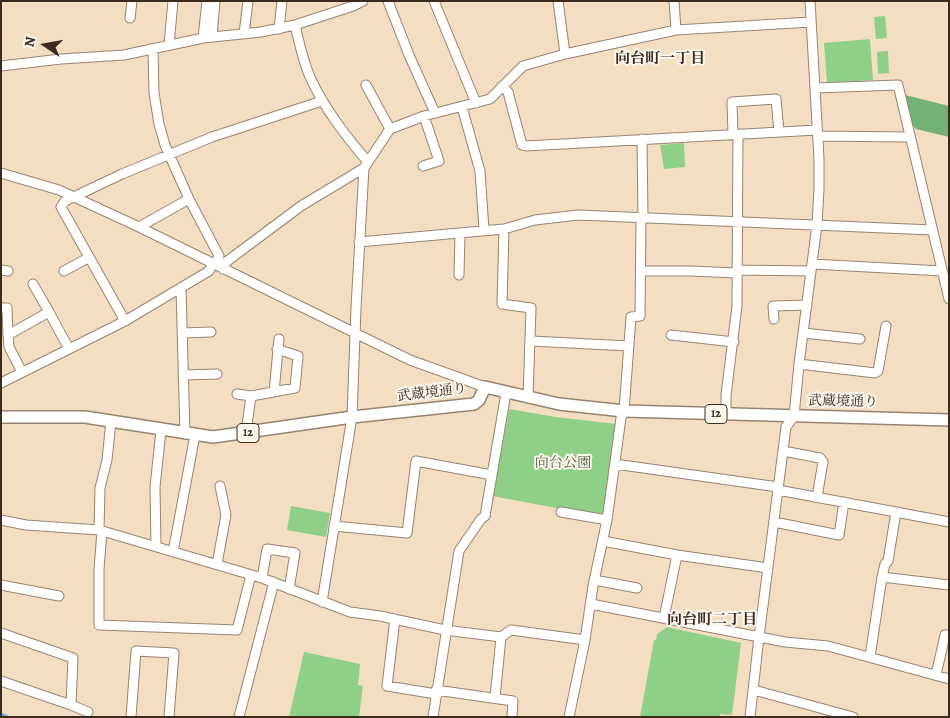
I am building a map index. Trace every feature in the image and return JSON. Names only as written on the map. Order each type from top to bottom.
[{"type":"main road","name":"武蔵境通り","points":[[1,417],[85,417],[213,437],[352,417],[474,404],[480,400],[486,388],[559,404],[624,411],[949,420]]},
{"type":"street","points":[[130,18],[132,1]]},
{"type":"street","points":[[168,45],[173,1]]},
{"type":"street","points":[[207,1],[208,37]]},
{"type":"street","points":[[208,37],[215,1]]},
{"type":"street","points":[[244,34],[248,1]]},
{"type":"street","points":[[279,29],[282,1]]},
{"type":"street","points":[[1,66],[61,59],[124,55],[208,37],[279,29],[353,6],[363,1]]},
{"type":"street","points":[[388,1],[409,55],[435,113]]},
{"type":"street","points":[[434,1],[476,103]]},
{"type":"street","points":[[558,1],[565,54]]},
{"type":"street","points":[[674,1],[676,30]]},
{"type":"street","points":[[750,717],[786,427],[794,416],[817,225],[819,190],[818,133],[810,1]]},
{"type":"street","points":[[1,383],[125,321],[219,265],[301,206],[366,165],[390,128],[424,116],[490,99],[523,66],[565,54],[676,30],[811,22]]},
{"type":"street","points":[[295,24],[305,64],[322,101],[366,165],[360,242],[352,417],[322,602]]},
{"type":"street","points":[[153,49],[154,93],[165,145],[189,199],[219,256],[219,265]]},
{"type":"street","points":[[366,85],[390,128]]},
{"type":"street","points":[[815,88],[898,85],[932,230],[944,269],[949,299]]},
{"type":"street","points":[[502,86],[508,92],[522,146],[778,132],[906,137],[910,135]]},
{"type":"street","points":[[726,414],[726,395],[737,306],[736,134],[732,102],[776,99],[778,132]]},
{"type":"street","points":[[125,321],[61,207],[64,201],[212,137],[322,101]]},
{"type":"street","points":[[462,107],[480,171],[484,230]]},
{"type":"street","points":[[423,166],[439,161],[424,116]]},
{"type":"street","points":[[569,717],[607,520],[620,418],[624,411],[631,317],[640,316],[642,138]]},
{"type":"street","points":[[1,173],[39,183],[139,227],[429,368],[486,388]]},
{"type":"street","points":[[139,227],[189,199]]},
{"type":"street","points":[[360,242],[504,229],[535,220],[578,215],[932,230]]},
{"type":"street","points":[[504,229],[502,304],[531,308],[528,398]]},
{"type":"street","points":[[459,275],[460,233]]},
{"type":"street","points":[[64,271],[88,258]]},
{"type":"street","points":[[642,271],[736,271],[812,268],[944,269]]},
{"type":"street","points":[[33,284],[69,349]]},
{"type":"street","points":[[174,552],[190,434],[183,375],[181,288]]},
{"type":"street","points":[[774,319],[774,306],[807,305]]},
{"type":"street","points":[[1,308],[7,308],[9,347],[22,372]]},
{"type":"street","points":[[8,335],[49,312]]},
{"type":"street","points":[[799,364],[875,373],[878,371],[886,326]]},
{"type":"street","points":[[182,333],[211,332]]},
{"type":"street","points":[[803,333],[860,339]]},
{"type":"street","points":[[671,335],[734,342]]},
{"type":"street","points":[[531,338],[629,346]]},
{"type":"street","points":[[274,392],[278,339]]},
{"type":"street","points":[[237,394],[251,396],[295,388],[298,356],[277,349]]},
{"type":"street","points":[[183,375],[217,374]]},
{"type":"street","points":[[432,717],[459,551],[485,516],[506,393]]},
{"type":"street","points":[[251,396],[247,425],[251,432]]},
{"type":"street","points":[[111,421],[107,460],[100,488],[99,625],[237,630],[251,574]]},
{"type":"street","points":[[156,546],[155,487],[161,430]]},
{"type":"street","points":[[783,451],[820,458],[823,462],[817,497]]},
{"type":"street","points":[[334,526],[406,533],[416,461],[492,474]]},
{"type":"street","points":[[615,464],[778,488],[949,522]]},
{"type":"street","points":[[217,564],[226,515],[220,486]]},
{"type":"street","points":[[774,522],[838,535],[844,502]]},
{"type":"street","points":[[561,512],[607,520]]},
{"type":"street","points":[[870,657],[882,577],[885,564],[888,561],[896,512]]},
{"type":"street","points":[[1,520],[26,525],[100,530],[251,574],[350,612],[445,630],[501,637],[511,630],[585,640]]},
{"type":"street","points":[[602,542],[768,568]]},
{"type":"street","points":[[262,578],[267,549],[295,553],[288,589]]},
{"type":"street","points":[[664,618],[677,555]]},
{"type":"street","points":[[882,577],[949,585]]},
{"type":"street","points":[[594,580],[637,588]]},
{"type":"street","points":[[239,717],[274,582]]},
{"type":"street","points":[[1,585],[59,596]]},
{"type":"street","points":[[591,604],[785,642],[828,646],[949,679]]},
{"type":"street","points":[[395,619],[387,686],[513,701],[512,717]]},
{"type":"street","points":[[1,633],[73,658],[71,705]]},
{"type":"street","points":[[936,676],[945,635],[949,635]]},
{"type":"street","points":[[495,698],[501,637]]},
{"type":"street","points":[[131,717],[136,651],[174,653],[169,717]]},
{"type":"street","points":[[1,681],[88,712]]},
{"type":"street","points":[[754,690],[853,717]]},
{"type":"green space","points":[[885,16],[887,38],[876,39],[874,17]]},
{"type":"green space","points":[[870,39],[873,80],[827,83],[824,43]]},
{"type":"green space","points":[[888,51],[889,73],[878,74],[877,52]]},
{"type":"green space","points":[[905,95],[949,106],[949,137],[916,129],[912,125]]},
{"type":"green space","points":[[684,143],[685,167],[664,169],[660,145]]},
{"type":"green space","name":"向台公園","points":[[509,409],[616,424],[603,517],[493,496]]},
{"type":"green space","points":[[291,506],[330,513],[326,537],[287,530]]},
{"type":"green space","points":[[667,627],[741,643],[732,715],[720,714],[720,717],[640,717],[654,640],[656,640],[657,634]]},
{"type":"green space","points":[[304,652],[360,664],[358,685],[363,686],[359,717],[289,717]]},
{"type":"waterway","points":[[1,714],[8,717]]},
{"type":"district","name":"向台町一丁目","points":[[660,59]]},
{"type":"district","name":"向台町二丁目","points":[[712,620]]}]
